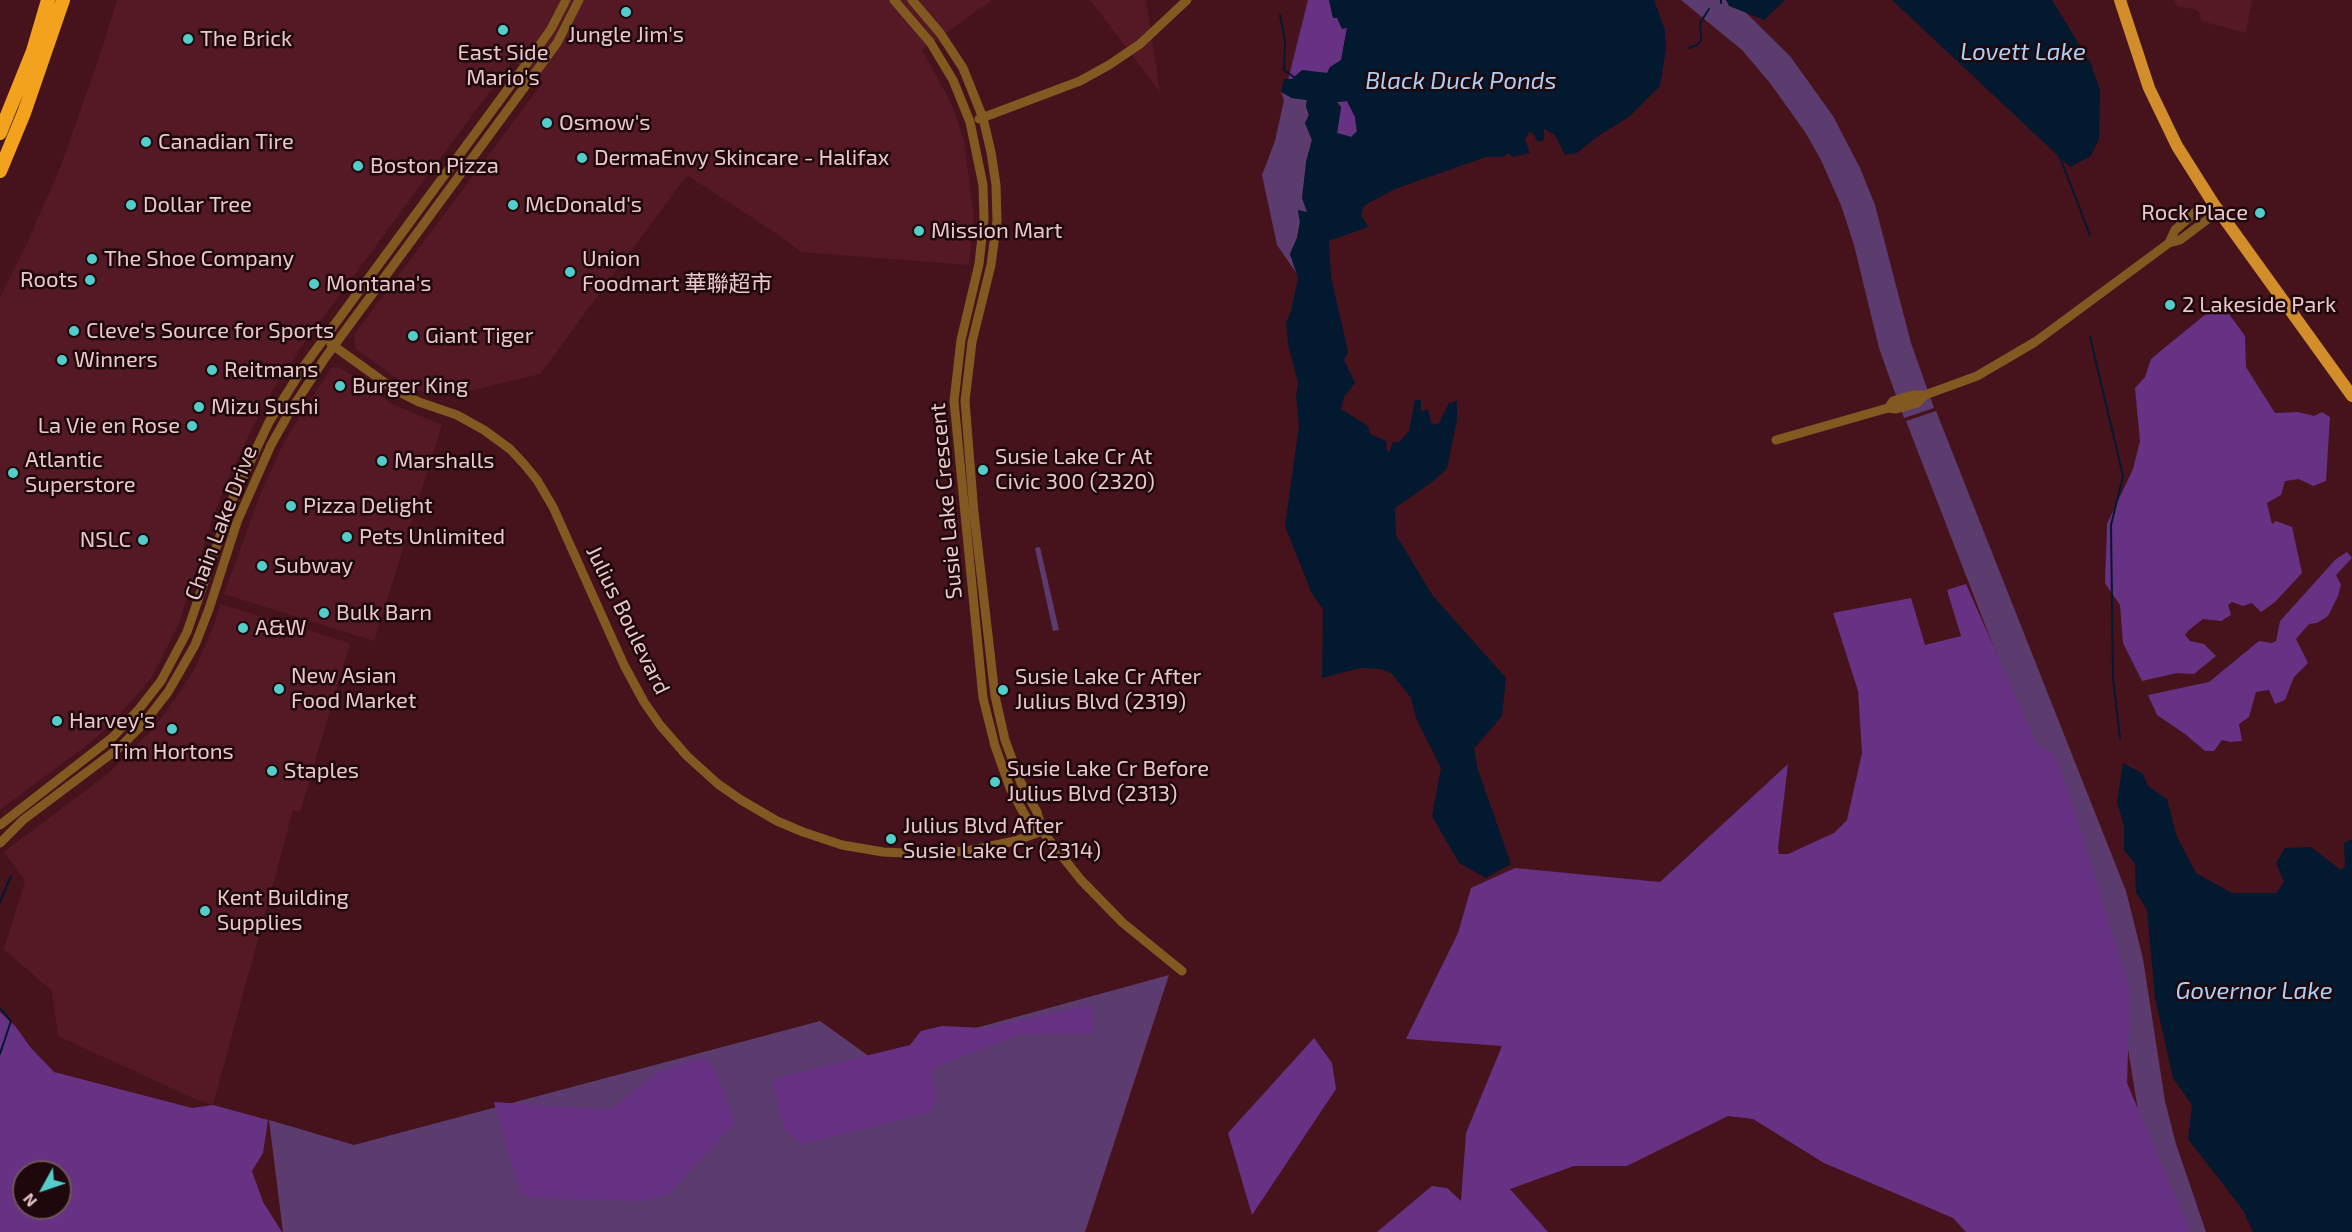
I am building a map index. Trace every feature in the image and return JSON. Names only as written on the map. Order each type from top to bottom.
[{"type":"highway","points":[[0,133],[33,51],[48,0]]},
{"type":"highway","points":[[0,171],[24,113],[63,0]]},
{"type":"main road","points":[[2120,0],[2139,62],[2163,118],[2210,206],[2352,396]]},
{"type":"street","name":"Chain Lake Drive","points":[[0,825],[100,748],[139,709],[161,681],[194,615],[222,528],[246,466],[274,413],[324,339],[551,28],[566,0]]},
{"type":"street","name":"Chain Lake Drive","points":[[0,843],[23,820],[119,748],[144,723],[174,684],[202,628],[235,528],[271,445],[306,385],[557,43],[579,0]]},
{"type":"street","name":"Susie Lake Crescent","points":[[894,0],[917,25],[953,80],[970,122],[983,185],[984,219],[979,264],[960,340],[954,401],[983,698],[995,746],[1010,788],[1027,819],[1042,831],[1081,880],[1123,923],[1182,971]]},
{"type":"street","name":"Susie Lake Crescent","points":[[912,0],[940,33],[963,68],[983,118],[996,185],[997,220],[991,265],[972,342],[965,401],[974,513],[995,696],[1005,740],[1021,783],[1037,812],[1042,831]]},
{"type":"street","points":[[970,122],[1080,81],[1109,65],[1140,44],[1187,0]]},
{"type":"street","points":[[441,181],[450,188]]},
{"type":"street","points":[[1776,440],[1888,408],[1896,409],[1917,403],[1925,395],[1977,376],[2007,360],[2035,342],[2169,243],[2175,230],[2200,208],[2210,206]]},
{"type":"street","name":"Julius Boulevard","points":[[324,339],[395,390],[419,402],[457,415],[484,430],[510,449],[524,464],[537,480],[553,507],[624,665],[644,702],[687,756],[735,796],[765,814],[803,832],[843,845],[880,852],[925,854],[967,851],[1015,841],[1042,831]]},
{"type":"shaded area","points":[[117,0],[992,0],[922,50],[952,105],[964,141],[974,217],[969,265],[801,252],[687,175],[540,374],[452,395],[426,393],[409,387],[356,349],[354,335],[543,82],[513,60],[304,343],[264,404],[230,474],[214,514],[179,623],[152,677],[113,722],[91,742],[0,810],[0,297],[29,239],[60,168]]},
{"type":"shaded area","points":[[1090,0],[1146,0],[1160,92]]},
{"type":"shaded area","points":[[1308,0],[1329,0],[1333,18],[1337,17],[1347,28],[1341,61],[1330,67],[1327,73],[1316,72],[1288,80]]},
{"type":"shaded area","points":[[1681,0],[1733,0],[1790,56],[1833,116],[1860,168],[1875,205],[1911,343],[1934,408],[1904,418],[1879,348],[1854,245],[1841,205],[1820,158],[1805,132],[1770,83],[1742,50]]},
{"type":"shaded area","points":[[2174,0],[2252,0],[2246,33],[2201,21],[2199,12],[2178,7]]},
{"type":"shaded area","points":[[1281,92],[1292,98],[1307,100],[1306,107],[1309,115],[1305,123],[1312,140],[1306,162],[1307,213],[1298,210],[1300,222],[1297,238],[1290,254],[1297,274],[1277,245],[1262,175],[1275,141],[1284,100]]},
{"type":"shaded area","points":[[1347,101],[1355,117],[1357,132],[1351,137],[1337,133],[1341,107],[1336,102]]},
{"type":"shaded area","points":[[2218,304],[2229,314],[2245,336],[2246,367],[2275,413],[2298,412],[2314,416],[2322,412],[2330,417],[2326,481],[2313,486],[2299,479],[2285,481],[2281,495],[2267,503],[2272,524],[2276,521],[2292,527],[2302,573],[2275,602],[2261,612],[2252,603],[2243,606],[2232,602],[2228,605],[2231,615],[2221,621],[2203,619],[2189,630],[2185,635],[2190,641],[2204,644],[2216,656],[2194,674],[2177,673],[2142,681],[2123,643],[2120,605],[2105,583],[2107,524],[2133,469],[2140,441],[2135,388],[2145,377],[2151,359]]},
{"type":"shaded area","points":[[339,367],[392,404],[442,425],[374,641],[224,594],[260,495],[285,440],[331,368]]},
{"type":"shaded area","points":[[1936,411],[2126,891],[2143,959],[2165,1101],[2176,1144],[2206,1232],[2176,1232],[2139,1116],[2117,983],[1996,653],[1906,421]]},
{"type":"shaded area","points":[[1040,547],[1059,630],[1053,631],[1035,548]]},
{"type":"shaded area","points":[[2347,552],[2352,558],[2336,575],[2341,585],[2328,616],[2317,623],[2309,624],[2296,639],[2308,663],[2294,677],[2285,700],[2275,704],[2269,690],[2256,692],[2249,717],[2239,724],[2242,741],[2222,740],[2214,751],[2205,751],[2157,715],[2148,695],[2209,682],[2259,641],[2272,643],[2276,641],[2280,621],[2336,559]]},
{"type":"shaded area","points":[[1966,584],[2036,743],[2052,753],[2061,769],[2130,991],[2127,1083],[2190,1232],[1966,1232],[1953,1218],[1824,1163],[1753,1119],[1728,1116],[1627,1166],[1574,1166],[1510,1189],[1548,1232],[1377,1232],[1432,1186],[1447,1188],[1461,1201],[1466,1133],[1502,1046],[1406,1039],[1458,933],[1471,888],[1515,868],[1660,882],[1788,764],[1779,854],[1788,854],[1834,833],[1847,820],[1862,753],[1858,691],[1833,613],[1911,598],[1925,645],[1961,636],[1947,590]]},
{"type":"shaded area","points":[[220,604],[350,643],[300,812],[293,810],[213,1105],[195,1099],[58,1036],[52,991],[4,949],[25,881],[4,852],[110,772],[153,729],[196,666],[215,623]]},
{"type":"shaded area","points":[[1169,975],[1085,1232],[283,1232],[269,1120],[354,1145],[820,1021],[870,1057]]},
{"type":"shaded area","points":[[1091,1005],[1094,1033],[1021,1034],[931,1069],[937,1100],[928,1113],[802,1144],[785,1131],[772,1079],[910,1045],[921,1031],[942,1026],[985,1028]]},
{"type":"shaded area","points":[[0,1012],[16,1027],[31,1048],[54,1072],[192,1108],[213,1105],[268,1120],[263,1153],[252,1171],[263,1202],[282,1232],[0,1232]]},
{"type":"shaded area","points":[[1314,1038],[1332,1063],[1336,1089],[1252,1215],[1228,1133]]},
{"type":"shaded area","points":[[704,1057],[714,1068],[735,1123],[669,1193],[646,1201],[532,1198],[520,1193],[494,1102],[610,1110],[660,1071]]},
{"type":"water","name":"Black Duck Ponds","points":[[1329,0],[1654,0],[1665,30],[1666,49],[1660,86],[1630,116],[1577,153],[1565,155],[1555,135],[1544,129],[1544,140],[1538,142],[1533,133],[1529,132],[1525,140],[1530,153],[1513,157],[1509,153],[1503,157],[1486,157],[1395,189],[1365,205],[1361,214],[1368,227],[1329,241],[1331,277],[1348,352],[1344,360],[1355,383],[1344,397],[1341,409],[1368,426],[1370,434],[1386,441],[1387,452],[1390,451],[1393,442],[1399,442],[1409,431],[1415,400],[1421,400],[1421,412],[1428,409],[1432,425],[1439,423],[1449,403],[1457,401],[1457,420],[1447,468],[1435,480],[1395,508],[1396,535],[1433,596],[1506,678],[1502,716],[1474,749],[1478,770],[1511,864],[1486,878],[1459,863],[1432,816],[1441,768],[1416,718],[1411,698],[1392,674],[1381,669],[1360,668],[1322,678],[1323,609],[1312,594],[1285,526],[1299,426],[1296,397],[1298,383],[1288,344],[1286,323],[1298,278],[1290,254],[1297,238],[1300,222],[1298,210],[1307,212],[1302,198],[1306,162],[1312,140],[1305,123],[1309,115],[1307,100],[1292,98],[1281,92],[1284,79],[1292,79],[1302,70],[1327,73],[1330,67],[1341,60],[1347,28],[1342,29],[1337,18],[1333,18]],"holes":[[[1347,101],[1355,117],[1357,131],[1351,137],[1337,133],[1341,107],[1337,102]]]},
{"type":"water","points":[[1726,0],[1785,0],[1764,20],[1729,6]]},
{"type":"water","name":"Lovett Lake","points":[[1892,0],[2052,0],[2091,64],[2100,90],[2099,139],[2091,156],[2070,167]]},
{"type":"water","name":"Governor Lake","points":[[2123,763],[2143,774],[2148,786],[2167,799],[2177,837],[2196,873],[2232,893],[2276,893],[2284,882],[2276,863],[2285,848],[2311,847],[2341,870],[2345,866],[2344,843],[2352,839],[2352,1232],[2253,1232],[2243,1210],[2188,1139],[2192,1105],[2173,1078],[2155,998],[2147,910],[2136,892],[2135,864],[2124,850],[2124,826],[2117,802]]},
{"type":"waterway","points":[[1689,48],[1697,45],[1701,40],[1700,23],[1709,9]]},
{"type":"waterway","points":[[1280,15],[1285,42],[1284,70],[1294,77]]},
{"type":"waterway","points":[[2059,155],[2090,235]]},
{"type":"waterway","points":[[2090,337],[2123,476],[2111,525],[2113,678],[2120,738]]},
{"type":"waterway","points":[[0,902],[11,876]]},
{"type":"waterway","points":[[0,1008],[11,1021],[0,1054]]},
{"type":"place","name":"Jungle Jim's","points":[[626,12]]},
{"type":"place","name":"East Side Mario's","points":[[503,30]]},
{"type":"place","name":"The Brick","points":[[188,39]]},
{"type":"place","name":"Osmow's","points":[[547,123]]},
{"type":"place","name":"Canadian Tire","points":[[146,142]]},
{"type":"place","name":"DermaEnvy Skincare - Halifax","points":[[582,158]]},
{"type":"place","name":"Boston Pizza","points":[[358,166]]},
{"type":"place","name":"Dollar Tree","points":[[131,205]]},
{"type":"place","name":"McDonald's","points":[[513,205]]},
{"type":"place","name":"Rock Place","points":[[2260,213]]},
{"type":"place","name":"Mission Mart","points":[[919,231]]},
{"type":"place","name":"The Shoe Company","points":[[92,259]]},
{"type":"place","name":"Union Foodmart 華聯超市","points":[[570,272]]},
{"type":"place","name":"Roots","points":[[90,280]]},
{"type":"place","name":"Montana's","points":[[314,284]]},
{"type":"place","name":"2 Lakeside Park","points":[[2170,305]]},
{"type":"place","name":"Cleve's Source for Sports","points":[[74,331]]},
{"type":"place","name":"Giant Tiger","points":[[413,336]]},
{"type":"place","name":"Winners","points":[[62,360]]},
{"type":"place","name":"Reitmans","points":[[212,370]]},
{"type":"place","name":"Burger King","points":[[340,386]]},
{"type":"place","name":"Mizu Sushi","points":[[199,407]]},
{"type":"place","name":"La Vie en Rose","points":[[192,426]]},
{"type":"place","name":"Marshalls","points":[[382,461]]},
{"type":"place","name":"Susie Lake Cr At Civic 300 (2320)","points":[[983,470]]},
{"type":"place","name":"Atlantic Superstore","points":[[13,473]]},
{"type":"place","name":"Pizza Delight","points":[[291,506]]},
{"type":"place","name":"Pets Unlimited","points":[[347,537]]},
{"type":"place","name":"NSLC","points":[[143,540]]},
{"type":"place","name":"Subway","points":[[262,566]]},
{"type":"place","name":"Bulk Barn","points":[[324,613]]},
{"type":"place","name":"A&W","points":[[243,628]]},
{"type":"place","name":"New Asian Food Market","points":[[279,689]]},
{"type":"place","name":"Susie Lake Cr After Julius Blvd (2319)","points":[[1003,690]]},
{"type":"place","name":"Harvey's","points":[[57,721]]},
{"type":"place","name":"Tim Hortons","points":[[172,729]]},
{"type":"place","name":"Staples","points":[[272,771]]},
{"type":"place","name":"Susie Lake Cr Before Julius Blvd (2313)","points":[[995,782]]},
{"type":"place","name":"Julius Blvd After Susie Lake Cr (2314)","points":[[891,839]]},
{"type":"place","name":"Kent Building Supplies","points":[[205,911]]}]
